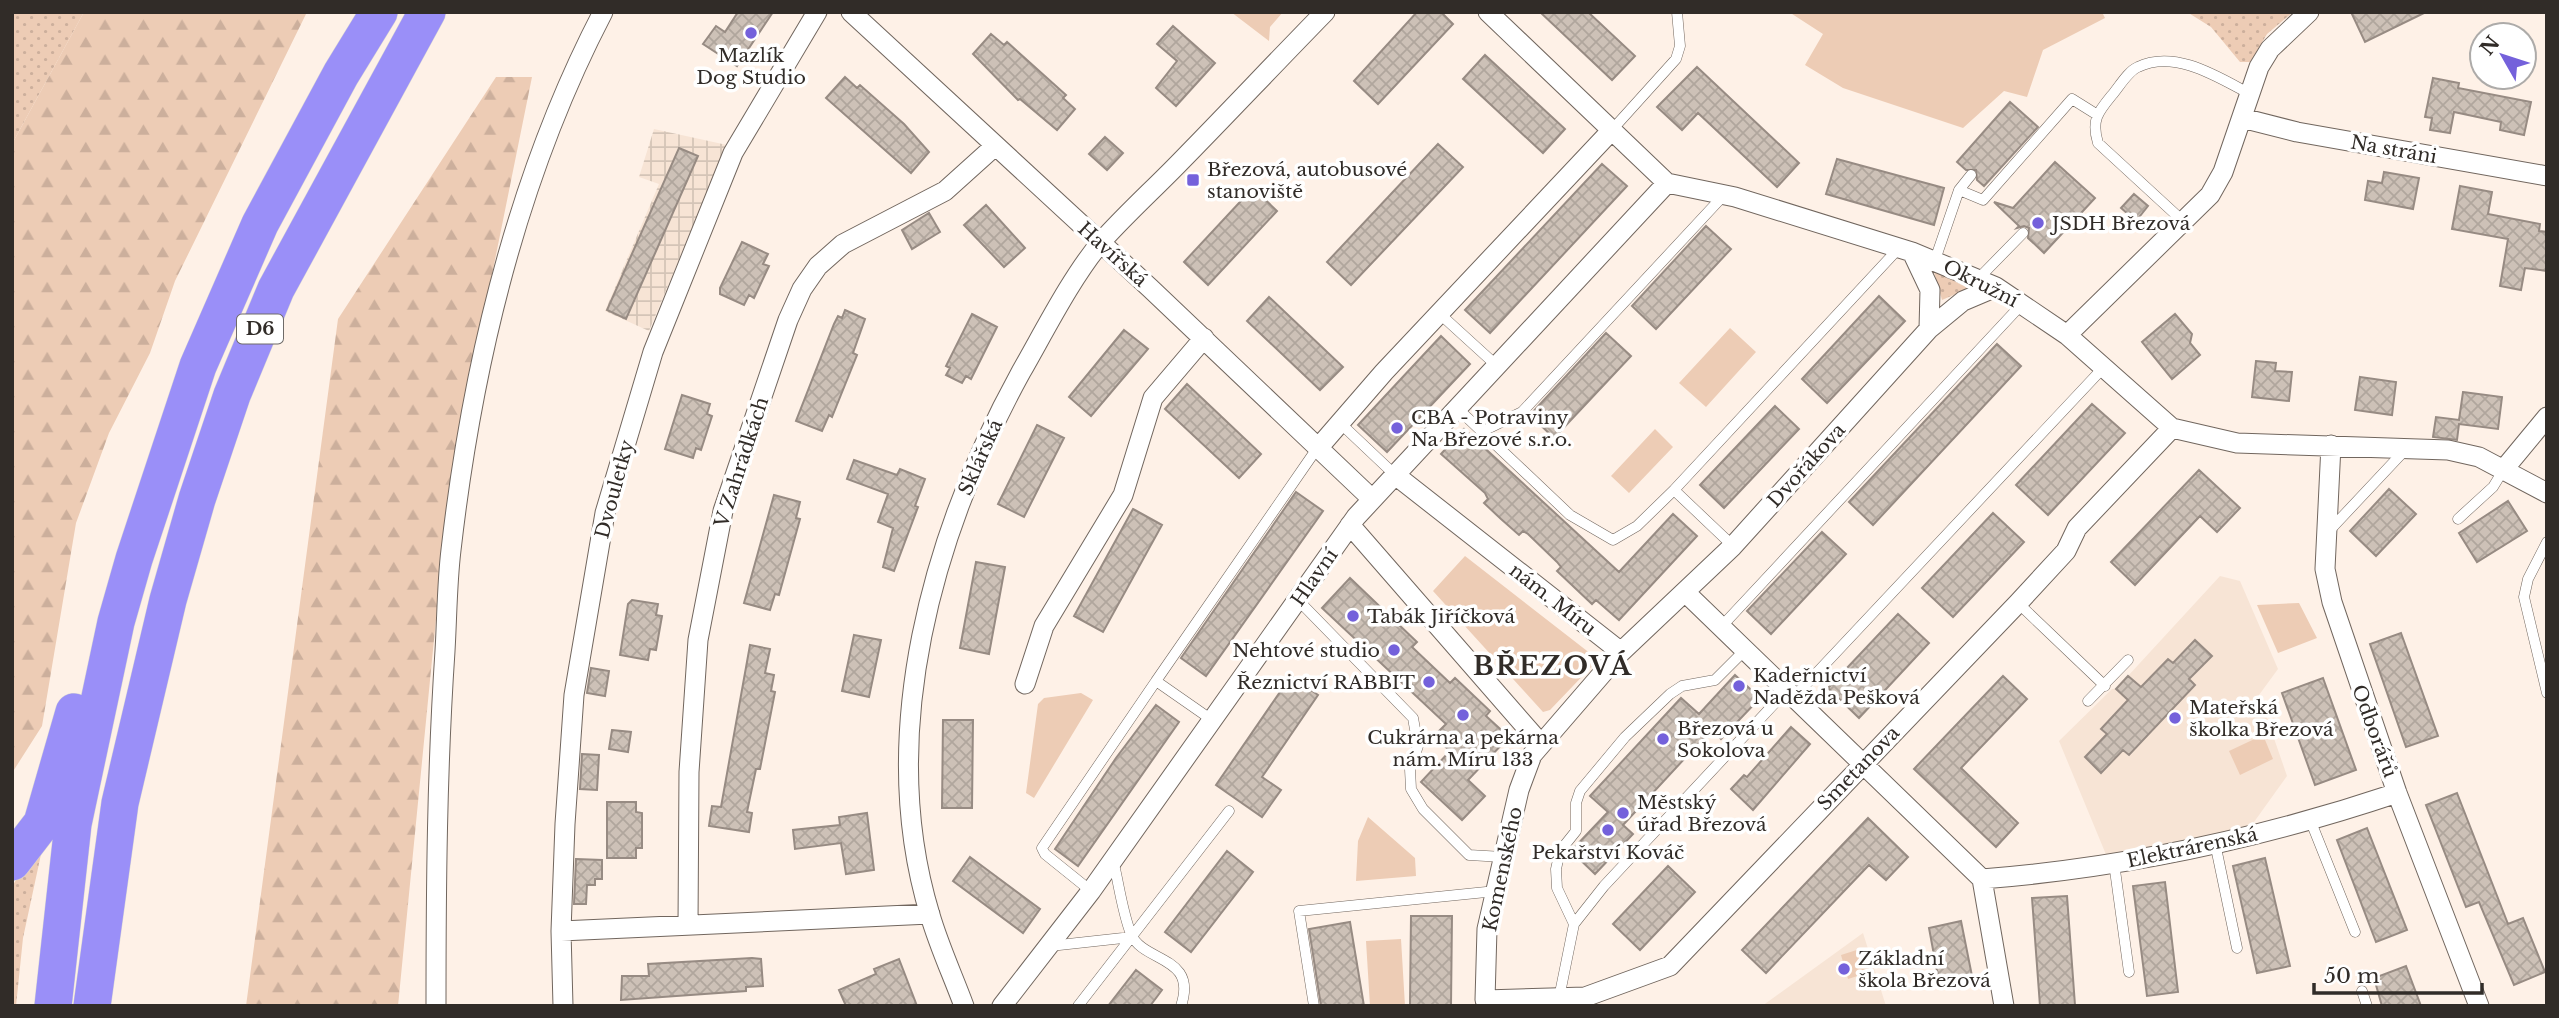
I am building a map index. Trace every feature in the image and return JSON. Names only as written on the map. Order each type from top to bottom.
[{"type":"highway","name":"D6","points":[[53,1006],[73,824],[116,622],[134,559],[198,366],[260,224],[341,74],[379,12]]},
{"type":"highway","name":"D6","points":[[92,1006],[120,803],[153,671],[167,600],[197,499],[232,396],[276,289],[428,12]]},
{"type":"highway","points":[[12,862],[42,823],[100,621],[134,559]]},
{"type":"highway","points":[[113,1006],[130,872],[161,712],[153,671]]},
{"type":"street","points":[[436,1006],[436,891],[444,662],[451,552],[473,402],[510,251],[545,144],[603,12]]},
{"type":"street","name":"Dvouletky","points":[[563,1006],[561,931],[574,695],[604,513],[653,352],[733,153],[817,12]]},
{"type":"street","name":"Havířská","points":[[851,12],[1204,338],[1371,499]]},
{"type":"street","name":"Sklářská","points":[[964,1006],[930,914],[917,856],[910,797],[915,667],[937,570],[964,490],[996,418],[1047,326],[1101,243],[1325,12]]},
{"type":"street","points":[[1488,12],[1667,183]]},
{"type":"street","points":[[2067,335],[2185,223],[2210,195],[2223,172],[2259,67],[2270,49],[2309,12]]},
{"type":"street","name":"Na stráni","points":[[2242,118],[2297,132],[2547,176]]},
{"type":"street","points":[[1318,447],[1611,131]]},
{"type":"street","name":"V Zahrádkách","points":[[688,925],[689,772],[698,640],[723,511],[788,320],[802,289],[818,266],[844,244],[945,191],[995,146]]},
{"type":"street","name":"Okružní","points":[[1667,183],[1724,195],[1906,250],[1987,284],[2067,335],[2172,428],[2237,443],[2448,450],[2479,457],[2547,493]]},
{"type":"street","name":"Hlavní","points":[[1002,1006],[1091,891],[1371,499],[1667,183]]},
{"type":"street","points":[[1906,250],[1930,290],[1929,329]]},
{"type":"street","name":"Dvořákova","points":[[1621,652],[1733,546],[1929,329],[1987,284]]},
{"type":"street","points":[[1025,684],[1044,626],[1123,495],[1153,398],[1204,338]]},
{"type":"street","points":[[2504,469],[2547,417]]},
{"type":"street","name":"Smetanova","points":[[1485,1000],[1585,997],[1670,967],[1863,762],[2018,603],[2066,551],[2077,527],[2172,428]]},
{"type":"street","name":"Odborářů","points":[[2331,445],[2325,569],[2332,602],[2397,793],[2479,1006]]},
{"type":"street","name":"nám. Míru","points":[[1394,474],[1621,652]]},
{"type":"street","points":[[1350,525],[1540,743],[1621,652]]},
{"type":"street","points":[[1685,592],[1982,879],[2004,1006]]},
{"type":"street","name":"Komenského","points":[[1485,1000],[1487,929],[1519,790],[1532,755],[1540,743]]},
{"type":"street","name":"Elektrárenská","points":[[1982,879],[2052,874],[2215,843],[2311,822],[2397,793]]},
{"type":"street","points":[[561,931],[930,914]]},
{"type":"lane","points":[[1611,131],[1676,59],[1680,46],[1677,12]]},
{"type":"lane","points":[[2185,223],[2098,143],[2093,127],[2096,114],[2136,67],[2156,63],[2195,66],[2250,94]]},
{"type":"lane","points":[[1959,190],[1983,200],[2072,99],[2096,114]]},
{"type":"lane","points":[[1935,260],[1959,190],[1971,175]]},
{"type":"lane","points":[[1483,431],[1522,412],[1724,195]]},
{"type":"lane","points":[[1987,284],[2023,233]]},
{"type":"lane","points":[[1457,407],[1570,514],[1614,540],[1637,526],[1674,490],[1906,250]]},
{"type":"lane","points":[[1722,626],[2022,304]]},
{"type":"lane","points":[[1440,314],[1496,365]]},
{"type":"lane","points":[[1559,998],[1574,924],[1604,886],[2104,367]]},
{"type":"lane","points":[[1339,422],[1394,474]]},
{"type":"lane","points":[[1091,891],[1045,854],[1042,848],[1318,447]]},
{"type":"lane","points":[[2325,535],[2406,449]]},
{"type":"lane","points":[[2458,519],[2493,487],[2504,469]]},
{"type":"lane","points":[[1674,490],[1733,546]]},
{"type":"lane","points":[[2547,542],[2528,579],[2524,597],[2547,693]]},
{"type":"lane","points":[[1298,600],[1413,718],[1418,731],[1418,746],[1410,777],[1412,789],[1423,809],[1469,855],[1503,857]]},
{"type":"lane","points":[[2018,603],[2105,685]]},
{"type":"lane","points":[[1574,924],[1557,888],[1556,869],[1560,851],[1577,831],[1576,803],[1580,790],[1625,737],[1670,694],[1682,686],[1715,681],[1746,649]]},
{"type":"lane","points":[[2088,701],[2128,660]]},
{"type":"lane","points":[[1156,681],[1212,720]]},
{"type":"lane","points":[[1078,1006],[1229,811]]},
{"type":"lane","points":[[2311,822],[2355,932]]},
{"type":"lane","points":[[2215,843],[2238,948]]},
{"type":"lane","points":[[1113,860],[1132,937],[1180,973],[1186,985],[1181,1006]]},
{"type":"lane","points":[[2114,863],[2129,972]]},
{"type":"lane","points":[[1314,1006],[1298,911],[1496,891]]},
{"type":"lane","points":[[1050,946],[1132,937]]},
{"type":"lane","points":[[2362,991],[2367,1006]]},
{"type":"shaded area","points":[[654,129],[727,145],[649,331],[605,311],[659,184],[639,177]]},
{"type":"shaded area","name":"Mateřská školka Březová","points":[[2220,576],[2240,581],[2278,669],[2259,695],[2287,776],[2249,829],[2107,857],[2059,741],[2112,689],[2116,689]]},
{"type":"shaded area","name":"Základní škola Březová","points":[[1863,933],[1886,1006],[1762,1006]]},
{"type":"green space","points":[[12,12],[84,12],[12,144]]},
{"type":"green space","points":[[84,12],[307,12],[175,281],[150,353],[109,433],[76,523],[42,726],[12,773],[12,144]]},
{"type":"green space","points":[[1231,12],[1283,12],[1270,27],[1269,41]]},
{"type":"green space","points":[[1789,12],[2102,12],[2105,18],[2043,50],[2027,97],[2004,91],[1963,128],[1843,88],[1805,65],[1823,34]]},
{"type":"green space","points":[[2187,12],[2293,12],[2267,34],[2250,62],[2240,62],[2211,27]]},
{"type":"green space","points":[[496,77],[532,77],[449,487],[398,1006],[246,1006],[338,319]]},
{"type":"green space","points":[[1933,268],[1974,286],[1942,300]]},
{"type":"green space","points":[[1730,328],[1756,352],[1706,407],[1679,383]]},
{"type":"green space","points":[[1655,429],[1673,447],[1629,493],[1611,476]]},
{"type":"green space","points":[[1465,556],[1591,654],[1595,663],[1550,710],[1543,712],[1433,591]]},
{"type":"green space","points":[[2299,603],[2317,638],[2278,653],[2257,605]]},
{"type":"green space","points":[[1081,693],[1093,700],[1034,798],[1026,793],[1038,704],[1044,698]]},
{"type":"green space","points":[[2263,735],[2273,759],[2240,775],[2229,751]]},
{"type":"green space","points":[[1368,817],[1415,858],[1416,876],[1356,881],[1358,841]]},
{"type":"green space","points":[[43,845],[23,938],[16,1006],[12,1006],[12,887],[29,857]]},
{"type":"green space","points":[[1401,939],[1405,1006],[1370,1006],[1366,941]]},
{"type":"green space","points":[[1863,948],[1870,972],[1848,979],[1841,955]]},
{"type":"building","points":[[738,12],[773,12],[737,66],[703,44],[716,26],[725,32]]},
{"type":"building","points":[[1417,12],[1441,12],[1453,24],[1378,104],[1354,81]]},
{"type":"building","points":[[1540,12],[1588,12],[1635,56],[1612,80]]},
{"type":"building","points":[[2351,12],[2426,12],[2365,42]]},
{"type":"building","points":[[1173,26],[1215,63],[1176,106],[1156,88],[1177,61],[1157,44]]},
{"type":"building","points":[[991,34],[1004,45],[1007,42],[1066,95],[1063,98],[1075,109],[1057,130],[1018,100],[973,54]]},
{"type":"building","points":[[1485,55],[1565,129],[1543,153],[1463,79]]},
{"type":"building","points":[[1697,67],[1799,163],[1777,187],[1698,113],[1682,130],[1657,107]]},
{"type":"building","points":[[845,77],[857,88],[860,85],[904,124],[929,152],[911,173],[826,98]]},
{"type":"building","points":[[2433,78],[2459,83],[2458,88],[2468,91],[2531,102],[2524,135],[2500,130],[2501,122],[2454,112],[2450,133],[2430,130],[2432,118],[2425,117]]},
{"type":"building","points":[[2010,102],[2038,127],[1984,186],[1977,180],[1976,170],[1966,170],[1957,162]]},
{"type":"building","points":[[1105,137],[1123,153],[1107,170],[1089,154]]},
{"type":"building","points":[[1438,144],[1463,167],[1351,285],[1327,262]]},
{"type":"building","points":[[679,148],[698,156],[626,319],[607,310]]},
{"type":"building","points":[[1837,159],[1944,188],[1934,225],[1826,194]]},
{"type":"building","points":[[2055,162],[2095,198],[2044,253],[2028,238],[2029,228],[2017,228],[2019,226],[1994,202],[2013,208]]},
{"type":"building","points":[[1602,164],[1627,186],[1490,333],[1465,310]]},
{"type":"building","points":[[2384,172],[2419,178],[2413,209],[2365,200],[2368,181],[2382,183]]},
{"type":"building","points":[[2460,186],[2492,192],[2488,214],[2540,224],[2539,231],[2547,232],[2547,271],[2525,268],[2521,290],[2500,286],[2508,239],[2452,229]]},
{"type":"building","points":[[1253,188],[1277,211],[1208,285],[1184,262]]},
{"type":"building","points":[[2134,194],[2148,206],[2136,221],[2121,208]]},
{"type":"building","points":[[986,205],[1025,248],[1004,267],[964,225]]},
{"type":"building","points":[[929,213],[940,232],[912,249],[902,230]]},
{"type":"building","points":[[1706,226],[1731,249],[1656,329],[1632,306]]},
{"type":"building","points":[[742,242],[768,254],[763,264],[769,266],[754,298],[749,295],[744,305],[720,294],[720,288]]},
{"type":"building","points":[[1879,296],[1905,321],[1827,403],[1802,379]]},
{"type":"building","points":[[1269,297],[1343,367],[1320,390],[1247,321]]},
{"type":"building","points":[[845,310],[865,319],[853,353],[857,355],[832,417],[829,415],[822,431],[796,421],[834,324],[838,316],[842,318]]},
{"type":"building","points":[[972,314],[997,327],[971,379],[966,376],[962,383],[946,375],[950,368],[946,366]]},
{"type":"building","points":[[2175,314],[2192,334],[2190,343],[2200,355],[2172,379],[2142,342]]},
{"type":"building","points":[[1124,330],[1148,349],[1091,416],[1069,397]]},
{"type":"building","points":[[1606,333],[1631,356],[1554,438],[1530,415]]},
{"type":"building","points":[[1441,336],[1470,364],[1387,452],[1358,425]]},
{"type":"building","points":[[1997,344],[2021,366],[1873,525],[1849,502]]},
{"type":"building","points":[[2256,361],[2276,363],[2275,371],[2292,372],[2289,401],[2252,397]]},
{"type":"building","points":[[2360,377],[2396,382],[2392,415],[2355,410]]},
{"type":"building","points":[[1187,384],[1261,454],[1239,478],[1165,409]]},
{"type":"building","points":[[2463,392],[2502,397],[2498,429],[2459,424],[2457,440],[2433,437],[2436,417],[2459,420]]},
{"type":"building","points":[[682,395],[710,404],[707,414],[712,416],[701,450],[696,448],[693,458],[665,449]]},
{"type":"building","points":[[2092,404],[2125,433],[2048,515],[2016,485]]},
{"type":"building","points":[[1775,406],[1799,429],[1724,508],[1700,485]]},
{"type":"building","points":[[1037,425],[1064,438],[1024,517],[998,504]]},
{"type":"building","points":[[1464,429],[1619,572],[1673,514],[1697,536],[1619,620],[1596,600],[1592,604],[1557,571],[1561,567],[1557,562],[1528,534],[1523,531],[1519,535],[1501,519],[1484,503],[1488,499],[1485,493],[1441,454]]},
{"type":"building","points":[[854,460],[897,475],[900,469],[925,479],[915,506],[918,507],[894,571],[883,567],[893,528],[878,522],[888,494],[847,479]]},
{"type":"building","points":[[2199,470],[2240,508],[2217,532],[2200,516],[2135,585],[2111,562]]},
{"type":"building","points":[[2389,489],[2416,514],[2376,556],[2350,531]]},
{"type":"building","points":[[1296,492],[1323,511],[1206,676],[1181,658]]},
{"type":"building","points":[[774,495],[800,502],[796,518],[800,519],[779,595],[775,594],[770,610],[744,603]]},
{"type":"building","points":[[2508,501],[2527,531],[2477,562],[2459,533]]},
{"type":"building","points":[[1133,509],[1162,525],[1103,632],[1074,616]]},
{"type":"building","points":[[1993,513],[2024,542],[1953,617],[1922,588]]},
{"type":"building","points":[[1822,532],[1846,554],[1771,634],[1747,611]]},
{"type":"building","points":[[976,562],[1005,567],[989,654],[960,648]]},
{"type":"building","points":[[1350,578],[1417,642],[1412,647],[1450,683],[1455,678],[1490,711],[1486,716],[1509,737],[1468,780],[1485,796],[1462,820],[1421,782],[1450,751],[1434,736],[1446,724],[1322,608]]},
{"type":"building","points":[[632,600],[658,604],[656,615],[662,616],[656,650],[650,649],[648,660],[620,655],[628,604]]},
{"type":"building","points":[[1898,614],[1929,643],[1859,718],[1828,688]]},
{"type":"building","points":[[2401,633],[2438,736],[2406,747],[2370,644]]},
{"type":"building","points":[[854,635],[881,640],[869,697],[842,691]]},
{"type":"building","points":[[2195,640],[2212,656],[2189,679],[2195,685],[2129,755],[2123,750],[2101,773],[2085,757],[2107,734],[2101,729],[2128,700],[2116,689],[2128,676],[2141,687],[2168,659],[2173,663]]},
{"type":"building","points":[[750,645],[770,649],[765,673],[774,675],[771,691],[775,692],[760,769],[756,769],[747,812],[752,813],[749,832],[709,826],[712,806],[721,807]]},
{"type":"building","points":[[591,668],[609,671],[605,696],[587,693]]},
{"type":"building","points":[[1735,675],[1760,698],[1721,739],[1712,729],[1623,825],[1633,834],[1595,874],[1571,851],[1608,812],[1590,796],[1681,698],[1699,714]]},
{"type":"building","points":[[1291,676],[1318,695],[1262,777],[1281,790],[1262,817],[1216,785]]},
{"type":"building","points":[[2003,676],[2027,699],[1961,768],[2018,823],[1996,847],[1914,769]]},
{"type":"building","points":[[2323,678],[2356,770],[2315,785],[2282,693]]},
{"type":"building","points":[[1156,705],[1179,722],[1078,866],[1055,849],[1116,758]]},
{"type":"building","points":[[943,720],[973,720],[972,808],[942,808]]},
{"type":"building","points":[[1791,727],[1810,744],[1753,810],[1731,789],[1744,775],[1747,777]]},
{"type":"building","points":[[612,730],[631,732],[628,752],[609,749]]},
{"type":"building","points":[[582,754],[599,755],[597,790],[580,789]]},
{"type":"building","points":[[2457,793],[2508,924],[2523,918],[2545,972],[2514,985],[2479,902],[2466,907],[2426,805]]},
{"type":"building","points":[[607,802],[636,802],[636,812],[642,813],[642,848],[636,848],[636,858],[607,858]]},
{"type":"building","points":[[867,813],[874,870],[846,874],[841,843],[795,849],[793,830],[840,825],[839,817]]},
{"type":"building","points":[[1868,818],[1908,857],[1886,880],[1869,865],[1766,973],[1742,950]]},
{"type":"building","points":[[2367,828],[2407,930],[2376,942],[2337,840]]},
{"type":"building","points":[[1227,851],[1253,872],[1191,952],[1165,932]]},
{"type":"building","points":[[970,857],[1040,909],[1023,933],[953,881]]},
{"type":"building","points":[[2265,858],[2290,966],[2257,973],[2233,866]]},
{"type":"building","points":[[576,859],[602,860],[602,879],[595,879],[595,885],[587,885],[586,904],[574,904]]},
{"type":"building","points":[[1668,866],[1695,892],[1640,950],[1613,924]]},
{"type":"building","points":[[2165,882],[2178,992],[2147,996],[2133,886]]},
{"type":"building","points":[[2067,896],[2075,1005],[2040,1006],[2032,898]]},
{"type":"building","points":[[1411,916],[1452,916],[1451,1006],[1410,1006]]},
{"type":"building","points":[[1961,921],[1972,976],[1939,982],[1929,928]]},
{"type":"building","points":[[1350,922],[1364,1006],[1321,1006],[1309,929]]},
{"type":"building","points":[[761,959],[763,986],[746,987],[746,991],[621,1000],[622,976],[649,976],[648,964]]},
{"type":"building","points":[[899,959],[917,1006],[846,1006],[839,990],[876,974],[874,969]]},
{"type":"building","points":[[2406,966],[2421,1006],[2382,1006],[2374,978]]},
{"type":"building","points":[[1136,970],[1162,990],[1150,1006],[1108,1006]]},
{"type":"place","name":"Mazlík Dog Studio","points":[[751,33]]},
{"type":"place","name":"Březová, autobusové stanoviště","points":[[1193,180]]},
{"type":"place","name":"JSDH Březová","points":[[2038,223]]},
{"type":"place","name":"CBA - Potraviny Na Březové s.r.o.","points":[[1397,428]]},
{"type":"place","name":"Tabák Jiříčková","points":[[1353,616]]},
{"type":"place","name":"Nehtové studio","points":[[1394,650]]},
{"type":"place","name":"Řeznictví RABBIT","points":[[1429,682]]},
{"type":"place","name":"Kadeřnictví Naděžda Pešková","points":[[1739,686]]},
{"type":"place","name":"Cukrárna a pekárna nám. Míru 133","points":[[1463,715]]},
{"type":"place","name":"Mateřská školka Březová","points":[[2175,718]]},
{"type":"place","name":"Březová u Sokolova","points":[[1663,739]]},
{"type":"place","name":"Městský úřad Březová","points":[[1623,813]]},
{"type":"place","name":"Pekařství Kováč","points":[[1608,830]]},
{"type":"place","name":"Základní škola Březová","points":[[1844,969]]},
{"type":"district","name":"BŘEZOVÁ","points":[[1553,666]]}]
